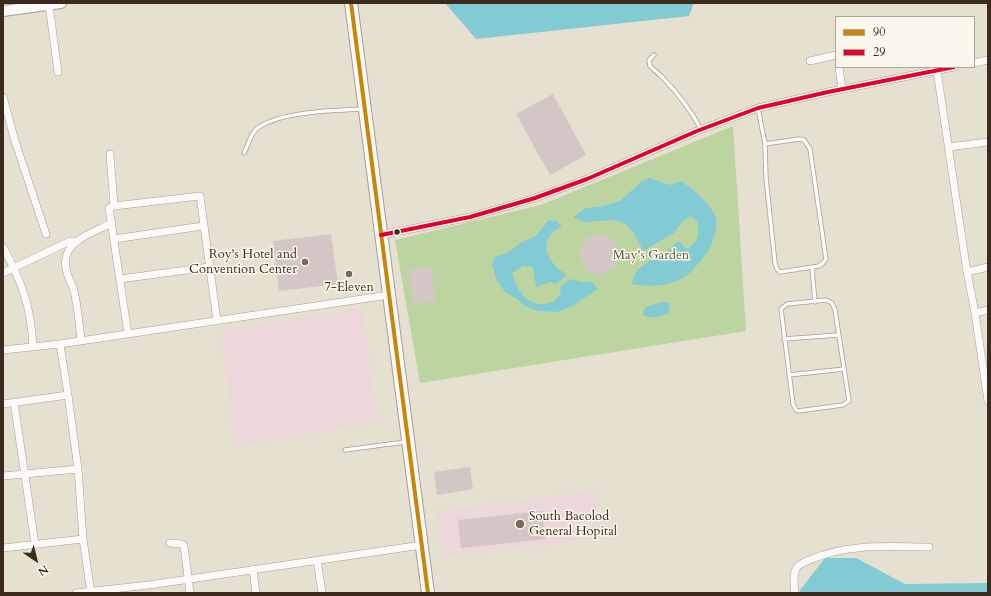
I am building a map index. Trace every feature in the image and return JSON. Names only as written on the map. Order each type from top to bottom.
[{"type":"main road","points":[[350,3],[382,235],[428,593]]},
{"type":"street","points":[[3,11],[60,3]]},
{"type":"street","points":[[49,5],[58,72]]},
{"type":"street","points":[[810,61],[835,55]]},
{"type":"street","points":[[975,63],[988,60]]},
{"type":"street","points":[[839,68],[842,89]]},
{"type":"street","points":[[382,235],[470,217],[534,198],[587,179],[702,129],[758,108],[842,89],[950,68]]},
{"type":"street","points":[[937,71],[967,272],[985,356],[988,401]]},
{"type":"street","points":[[3,97],[5,112],[46,234]]},
{"type":"street","points":[[949,147],[988,142]]},
{"type":"street","points":[[110,154],[114,206]]},
{"type":"street","points":[[128,334],[109,208],[114,206],[200,196],[217,321]]},
{"type":"street","points":[[3,273],[112,223]]},
{"type":"street","points":[[114,239],[203,226]]},
{"type":"street","points":[[75,241],[66,253],[65,267],[74,290],[81,340]]},
{"type":"street","points":[[3,247],[14,267],[27,302],[32,327],[33,347]]},
{"type":"street","points":[[120,279],[209,267]]},
{"type":"street","points":[[967,272],[988,267]]},
{"type":"street","points":[[3,350],[60,344],[389,295]]},
{"type":"street","points":[[975,313],[988,310]]},
{"type":"street","points":[[60,344],[78,469],[83,539],[91,592]]},
{"type":"street","points":[[3,404],[68,395]]},
{"type":"street","points":[[14,402],[35,544]]},
{"type":"street","points":[[3,476],[78,469]]},
{"type":"street","points":[[3,548],[83,539]]},
{"type":"street","points":[[170,543],[182,544],[184,546],[190,593]]},
{"type":"street","points":[[76,593],[188,579],[422,545]]},
{"type":"street","points":[[795,593],[795,573],[798,567],[805,562],[820,556],[836,551],[859,547],[929,547]]},
{"type":"street","points":[[318,560],[322,593]]},
{"type":"street","points":[[253,569],[256,593]]},
{"type":"lane","points":[[654,55],[650,60],[650,66],[662,77],[702,129]]},
{"type":"lane","points":[[758,108],[765,144],[766,178],[777,269],[780,272],[784,272],[812,268],[823,263],[826,259],[810,149],[804,140],[799,139],[765,144]]},
{"type":"lane","points":[[244,153],[254,132],[259,127],[289,115],[365,109]]},
{"type":"lane","points":[[812,268],[815,302]]},
{"type":"lane","points":[[826,300],[832,303],[835,310],[849,401],[842,405],[802,411],[796,410],[795,408],[780,312],[782,307],[787,304],[815,302],[826,300]]},
{"type":"lane","points":[[784,339],[838,335]]},
{"type":"lane","points":[[789,375],[844,369]]},
{"type":"lane","points":[[345,450],[408,442]]},
{"type":"shaded area","points":[[362,308],[377,421],[235,447],[221,330]]},
{"type":"shaded area","name":"South Bacolod General Hopital","points":[[596,490],[604,537],[443,557],[436,512]]},
{"type":"green space","name":"May's Garden","points":[[733,126],[746,331],[420,383],[395,240],[541,205]]},
{"type":"water","points":[[445,3],[694,3],[689,16],[476,39]]},
{"type":"water","points":[[650,178],[670,185],[681,181],[705,201],[715,215],[717,223],[713,240],[708,252],[691,271],[684,277],[672,283],[645,286],[631,284],[637,270],[653,258],[666,252],[679,241],[686,249],[694,244],[698,238],[697,221],[690,216],[681,223],[674,233],[643,251],[634,233],[627,225],[615,220],[584,222],[573,217],[586,208],[604,206],[620,201],[642,181]]},
{"type":"water","points":[[549,220],[557,221],[562,227],[551,234],[546,246],[547,252],[553,263],[567,275],[556,284],[551,282],[536,287],[533,267],[523,266],[512,273],[519,290],[531,301],[543,304],[554,301],[561,293],[560,287],[570,279],[581,282],[592,282],[598,289],[572,306],[557,312],[538,311],[525,306],[505,292],[496,279],[492,264],[495,257],[507,253],[522,242],[536,236]]},
{"type":"water","points":[[661,302],[668,302],[670,309],[668,313],[656,317],[643,315],[643,311],[646,307]]},
{"type":"water","points":[[825,558],[856,558],[905,584],[988,583],[988,593],[800,593],[800,590]]},
{"type":"building","points":[[553,94],[586,155],[550,175],[516,114]]},
{"type":"building","name":"Roy's Hotel and Convention Center","points":[[331,234],[338,284],[279,291],[273,241]]},
{"type":"building","points":[[604,234],[615,241],[619,254],[613,268],[600,275],[585,270],[579,253],[586,238]]},
{"type":"building","points":[[431,266],[436,301],[413,304],[409,270]]},
{"type":"building","points":[[470,467],[473,489],[437,495],[434,472]]},
{"type":"building","points":[[542,511],[545,539],[461,548],[458,520]]},
{"type":"transit line","name":"90","points":[[351,3],[428,593]]},
{"type":"transit line","name":"29","points":[[381,235],[470,217],[535,198],[587,179],[697,131],[758,108],[828,92],[949,68]]},
{"type":"place","name":"Roy's Hotel and Convention Center","points":[[305,262]]},
{"type":"place","name":"7-Eleven","points":[[349,274]]},
{"type":"place","name":"South Bacolod General Hopital","points":[[520,524]]}]
